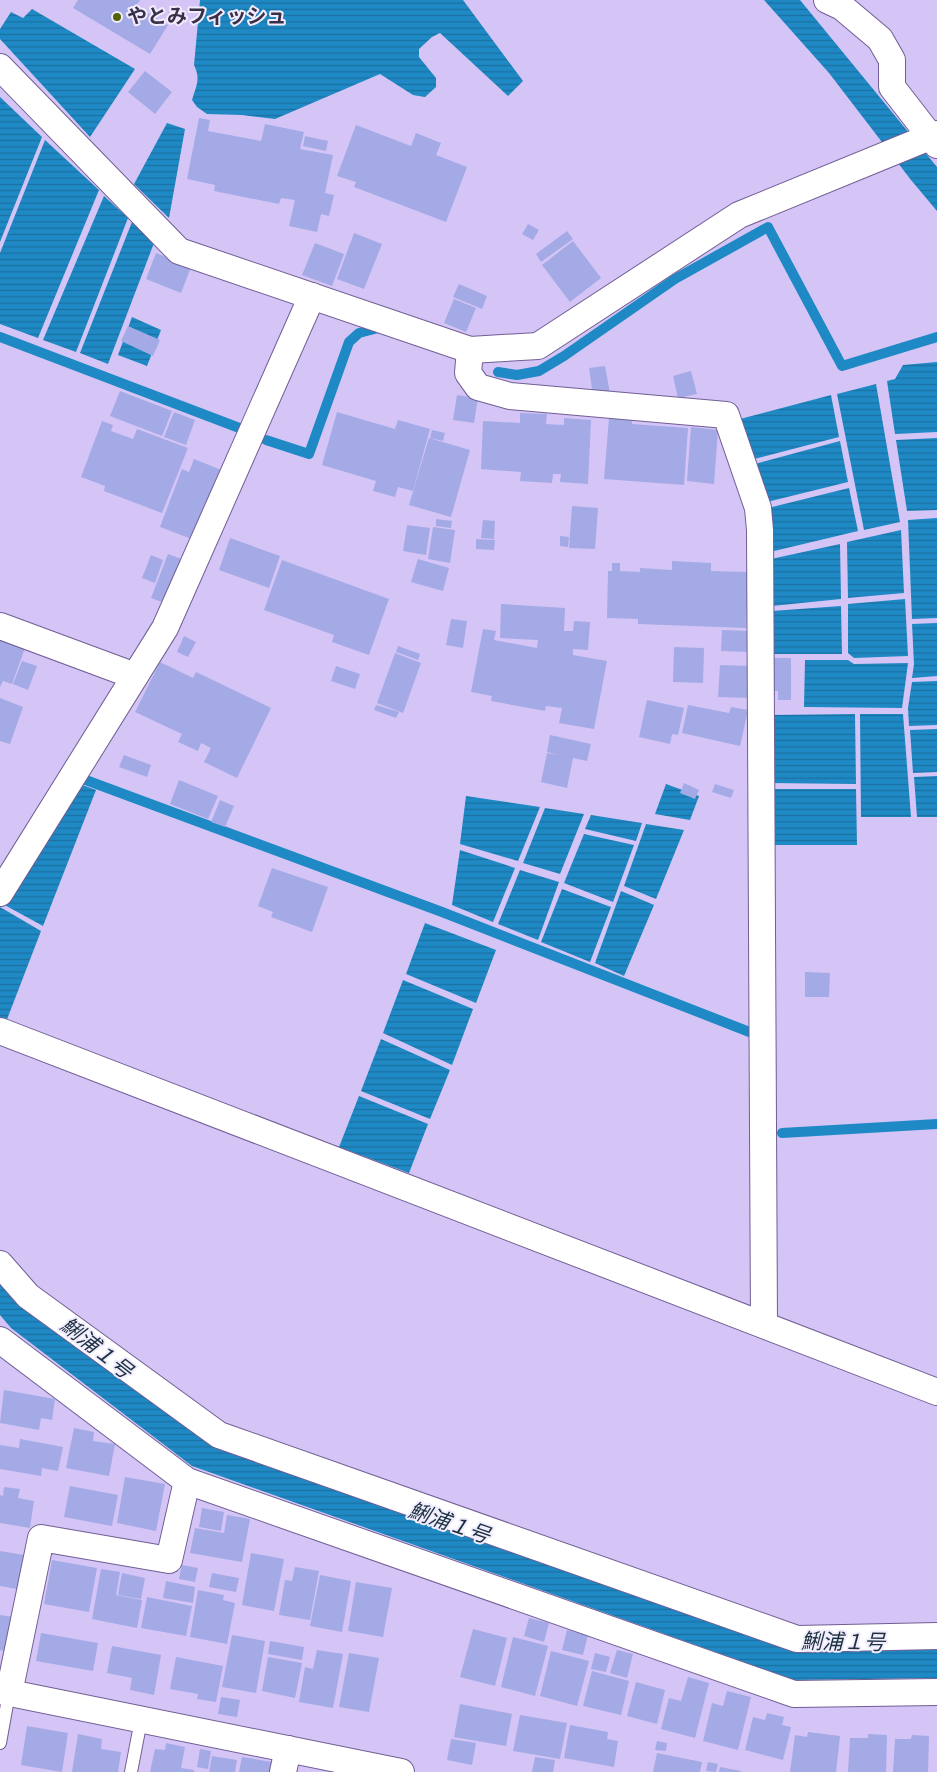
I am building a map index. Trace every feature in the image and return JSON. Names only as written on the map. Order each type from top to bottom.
[{"type":"street","points":[[0,67],[179,251],[470,350],[538,346],[739,215],[881,155],[934,138],[892,87],[892,60],[880,40],[842,7],[826,0]]},
{"type":"street","points":[[0,893],[164,628],[312,296]]},
{"type":"street","points":[[470,350],[468,372],[478,387],[510,396],[726,415],[750,481],[758,508],[760,530],[764,1325]]},
{"type":"street","points":[[0,626],[135,676]]},
{"type":"street","points":[[0,1031],[937,1392]]},
{"type":"street","points":[[0,1264],[28,1296],[219,1435],[797,1639],[937,1636]]},
{"type":"street","points":[[0,1340],[187,1481],[794,1694],[937,1692]]},
{"type":"street","points":[[187,1481],[169,1560],[41,1538],[5,1692],[141,1720],[285,1761],[401,1772]]},
{"type":"lane","points":[[0,1742],[5,1692]]},
{"type":"lane","points":[[131,1772],[141,1720]]},
{"type":"water","points":[[200,0],[463,0],[523,81],[508,96],[440,33],[432,37],[419,49],[419,57],[436,78],[436,87],[425,97],[413,95],[380,74],[275,119],[242,115],[207,114],[197,107],[192,100],[197,79],[194,65]]},
{"type":"water","points":[[764,0],[800,0],[937,167],[937,211],[829,73]]},
{"type":"water","points":[[32,9],[135,69],[90,137],[0,39],[0,29],[11,12],[23,18]]},
{"type":"water","points":[[0,97],[42,137],[0,242]]},
{"type":"water","points":[[167,123],[185,129],[169,218],[134,184]]},
{"type":"water","points":[[45,140],[99,190],[38,338],[0,324],[0,253]]},
{"type":"water","points":[[104,196],[128,218],[76,352],[43,340]]},
{"type":"water","points":[[132,222],[154,243],[108,364],[80,353]]},
{"type":"water","points":[[132,317],[161,330],[147,366],[118,355]]},
{"type":"water","points":[[937,362],[937,432],[895,434],[887,381],[895,379],[903,365]]},
{"type":"water","points":[[876,384],[900,522],[864,530],[837,394]]},
{"type":"water","points":[[831,395],[839,437],[754,459],[740,419]]},
{"type":"water","points":[[937,438],[937,510],[907,511],[896,440]]},
{"type":"water","points":[[840,441],[848,482],[767,502],[755,464]]},
{"type":"water","points":[[849,488],[858,531],[770,552],[768,508]]},
{"type":"water","points":[[937,518],[937,618],[912,619],[908,520]]},
{"type":"water","points":[[901,530],[904,593],[848,598],[847,542]]},
{"type":"water","points":[[840,544],[841,599],[772,606],[771,559]]},
{"type":"water","points":[[905,599],[908,656],[854,658],[848,653],[848,604]]},
{"type":"water","points":[[841,606],[842,654],[774,654],[772,611]]},
{"type":"water","points":[[937,623],[937,676],[912,678],[914,664],[912,624]]},
{"type":"water","points":[[805,660],[848,660],[854,664],[908,663],[902,708],[804,707]]},
{"type":"water","points":[[937,681],[937,725],[909,726],[908,708],[912,682]]},
{"type":"water","points":[[855,714],[856,784],[770,783],[770,715]]},
{"type":"water","points":[[860,714],[903,714],[911,817],[861,817]]},
{"type":"water","points":[[937,729],[937,772],[913,773],[910,730]]},
{"type":"water","points":[[937,776],[937,817],[917,817],[914,777]]},
{"type":"water","points":[[77,783],[96,790],[43,926],[1,903]]},
{"type":"water","points":[[666,784],[699,796],[690,820],[655,814]]},
{"type":"water","points":[[770,789],[856,789],[857,845],[770,845]]},
{"type":"water","points":[[466,796],[540,807],[518,861],[460,844]]},
{"type":"water","points":[[545,808],[584,814],[560,874],[523,863]]},
{"type":"water","points":[[591,815],[642,823],[636,841],[585,829]]},
{"type":"water","points":[[646,824],[684,830],[656,899],[624,886]]},
{"type":"water","points":[[584,834],[634,845],[613,902],[564,883]]},
{"type":"water","points":[[460,850],[515,868],[493,922],[452,905]]},
{"type":"water","points":[[520,870],[559,882],[538,940],[498,924]]},
{"type":"water","points":[[562,889],[611,907],[590,962],[541,942]]},
{"type":"water","points":[[621,891],[654,905],[624,976],[595,963]]},
{"type":"water","points":[[0,907],[41,931],[6,1022],[0,1020]]},
{"type":"water","points":[[425,923],[496,950],[476,1003],[406,974]]},
{"type":"water","points":[[403,980],[473,1009],[452,1065],[383,1033]]},
{"type":"water","points":[[381,1039],[450,1070],[430,1119],[361,1091]]},
{"type":"water","points":[[359,1096],[428,1124],[409,1173],[339,1147]]},
{"type":"water","points":[[0,1278],[48,1323],[203,1440],[237,1455],[798,1653],[937,1648],[937,1678],[794,1680],[192,1466],[11,1328],[0,1315]]},
{"type":"building","points":[[78,0],[140,0],[136,6],[168,25],[150,54],[73,8]]},
{"type":"building","points":[[145,71],[172,92],[155,114],[128,92]]},
{"type":"building","points":[[199,118],[210,120],[208,131],[261,141],[265,124],[304,132],[300,149],[333,155],[325,193],[334,195],[329,216],[321,214],[317,232],[289,226],[295,200],[281,198],[279,204],[214,191],[215,185],[187,179]]},
{"type":"building","points":[[356,125],[411,146],[416,133],[441,143],[436,155],[467,167],[446,222],[354,187],[356,182],[337,176]]},
{"type":"building","points":[[305,136],[328,141],[326,151],[303,146]]},
{"type":"building","points":[[528,224],[539,230],[533,240],[522,234]]},
{"type":"building","points":[[567,231],[573,239],[541,262],[536,254]]},
{"type":"building","points":[[354,233],[382,244],[364,289],[337,279]]},
{"type":"building","points":[[573,241],[601,278],[570,302],[542,265]]},
{"type":"building","points":[[315,243],[344,254],[332,286],[302,275]]},
{"type":"building","points":[[156,253],[191,267],[181,293],[146,279]]},
{"type":"building","points":[[459,284],[487,296],[482,309],[453,297]]},
{"type":"building","points":[[454,299],[476,308],[466,332],[444,323]]},
{"type":"building","points":[[128,326],[160,340],[153,356],[121,341]]},
{"type":"building","points":[[605,366],[610,393],[593,396],[589,368]]},
{"type":"building","points":[[691,371],[697,394],[678,398],[673,376]]},
{"type":"building","points":[[120,391],[172,411],[162,436],[110,416]]},
{"type":"building","points":[[457,395],[478,398],[474,423],[453,420]]},
{"type":"building","points":[[174,412],[195,420],[186,445],[164,437]]},
{"type":"building","points":[[337,412],[395,429],[398,420],[430,429],[413,491],[398,487],[395,497],[373,491],[376,481],[322,465]]},
{"type":"building","points":[[520,413],[547,414],[546,424],[564,425],[564,418],[591,420],[588,484],[560,482],[561,474],[553,474],[552,483],[520,481],[521,472],[481,469],[483,421],[520,423]]},
{"type":"building","points":[[609,418],[632,420],[632,424],[688,428],[684,485],[604,479]]},
{"type":"building","points":[[102,421],[113,425],[111,431],[133,439],[137,429],[188,448],[162,513],[104,491],[105,486],[81,477]]},
{"type":"building","points":[[691,427],[718,430],[714,484],[687,481]]},
{"type":"building","points":[[432,430],[445,433],[443,441],[430,438]]},
{"type":"building","points":[[429,438],[470,450],[451,517],[409,505]]},
{"type":"building","points":[[194,459],[224,471],[197,541],[160,527],[182,469],[189,472]]},
{"type":"building","points":[[572,506],[598,508],[595,549],[569,548]]},
{"type":"building","points":[[436,519],[452,521],[451,528],[436,526]]},
{"type":"building","points":[[483,520],[495,521],[494,539],[481,538]]},
{"type":"building","points":[[407,525],[430,528],[426,555],[403,551]]},
{"type":"building","points":[[433,527],[455,530],[450,563],[428,559]]},
{"type":"building","points":[[560,536],[569,537],[568,547],[560,546]]},
{"type":"building","points":[[230,538],[280,556],[269,588],[219,570]]},
{"type":"building","points":[[476,539],[495,540],[494,550],[476,549]]},
{"type":"building","points":[[168,554],[187,561],[170,605],[151,598]]},
{"type":"building","points":[[151,555],[163,560],[155,583],[142,578]]},
{"type":"building","points":[[418,559],[449,568],[443,591],[411,582]]},
{"type":"building","points":[[282,560],[389,599],[369,655],[332,642],[334,635],[264,610]]},
{"type":"building","points":[[672,561],[711,563],[711,571],[748,572],[746,628],[638,624],[638,619],[607,618],[608,571],[612,571],[612,563],[620,563],[620,571],[640,572],[640,568],[672,570]]},
{"type":"building","points":[[501,604],[565,608],[564,631],[573,631],[574,621],[590,622],[588,650],[573,649],[573,655],[607,661],[594,729],[559,723],[562,708],[546,706],[545,711],[491,701],[492,696],[471,692],[483,629],[496,631],[494,640],[537,648],[538,640],[500,638]]},
{"type":"building","points":[[451,619],[467,621],[463,648],[446,645]]},
{"type":"building","points":[[722,630],[751,631],[750,652],[721,651]]},
{"type":"building","points":[[184,636],[196,642],[188,657],[177,652]]},
{"type":"building","points":[[0,639],[25,648],[12,684],[3,681],[0,687]]},
{"type":"building","points":[[398,646],[420,654],[418,660],[396,652]]},
{"type":"building","points":[[674,647],[704,648],[703,683],[673,682]]},
{"type":"building","points":[[395,653],[421,663],[403,713],[377,703]]},
{"type":"building","points":[[768,658],[791,658],[791,700],[778,700],[778,691],[768,691]]},
{"type":"building","points":[[22,661],[37,666],[28,690],[13,684]]},
{"type":"building","points":[[160,662],[193,678],[196,672],[271,708],[237,778],[204,762],[211,748],[201,743],[198,751],[178,742],[182,734],[135,712]]},
{"type":"building","points":[[720,665],[751,666],[750,698],[718,697]]},
{"type":"building","points":[[336,666],[360,674],[355,689],[331,681]]},
{"type":"building","points":[[0,698],[23,707],[10,744],[0,741]]},
{"type":"building","points":[[647,700],[684,708],[678,735],[672,734],[670,744],[639,737]]},
{"type":"building","points":[[376,705],[399,712],[396,718],[374,710]]},
{"type":"building","points":[[688,705],[729,713],[731,707],[748,710],[740,746],[682,733]]},
{"type":"building","points":[[550,735],[591,744],[587,761],[573,758],[567,788],[541,782],[547,753],[558,755],[547,752]]},
{"type":"building","points":[[124,755],[151,765],[147,777],[119,767]]},
{"type":"building","points":[[179,780],[218,796],[208,819],[170,804]]},
{"type":"building","points":[[684,783],[699,790],[695,799],[680,793]]},
{"type":"building","points":[[715,784],[734,790],[731,798],[712,792]]},
{"type":"building","points":[[220,800],[234,806],[225,827],[211,822]]},
{"type":"building","points":[[272,868],[328,887],[312,932],[271,917],[273,912],[258,906]]},
{"type":"building","points":[[805,972],[830,973],[829,997],[805,997]]},
{"type":"building","points":[[4,1390],[55,1399],[52,1420],[41,1418],[39,1430],[0,1423]]},
{"type":"building","points":[[74,1428],[94,1432],[93,1441],[115,1444],[109,1476],[66,1468]]},
{"type":"building","points":[[20,1439],[63,1447],[58,1471],[42,1468],[41,1476],[0,1469],[0,1445],[19,1448]]},
{"type":"building","points":[[125,1477],[165,1484],[156,1531],[117,1523]]},
{"type":"building","points":[[70,1486],[118,1495],[112,1526],[64,1517]]},
{"type":"building","points":[[4,1487],[20,1489],[18,1498],[34,1501],[30,1528],[0,1523],[0,1495],[3,1496]]},
{"type":"building","points":[[202,1508],[224,1512],[221,1531],[199,1527]]},
{"type":"building","points":[[227,1515],[250,1519],[242,1562],[190,1553],[195,1528],[224,1533]]},
{"type":"building","points":[[0,1551],[24,1555],[17,1589],[0,1586]]},
{"type":"building","points":[[251,1553],[284,1559],[274,1611],[242,1605]]},
{"type":"building","points":[[52,1560],[97,1568],[89,1612],[44,1604]]},
{"type":"building","points":[[182,1565],[198,1568],[195,1582],[179,1579]]},
{"type":"building","points":[[295,1567],[319,1571],[310,1620],[279,1615],[285,1580],[292,1581]]},
{"type":"building","points":[[101,1569],[120,1572],[116,1595],[142,1600],[137,1628],[92,1619]]},
{"type":"building","points":[[122,1573],[145,1578],[141,1599],[118,1595]]},
{"type":"building","points":[[212,1573],[239,1578],[236,1592],[209,1587]]},
{"type":"building","points":[[320,1575],[351,1581],[342,1632],[310,1626]]},
{"type":"building","points":[[166,1581],[195,1587],[193,1603],[163,1598]]},
{"type":"building","points":[[356,1582],[392,1588],[383,1637],[348,1631]]},
{"type":"building","points":[[198,1590],[224,1595],[223,1600],[235,1603],[227,1644],[190,1637]]},
{"type":"building","points":[[147,1597],[192,1606],[186,1636],[141,1628]]},
{"type":"building","points":[[0,1615],[14,1617],[8,1652],[0,1650]]},
{"type":"building","points":[[529,1618],[549,1623],[544,1642],[524,1636]]},
{"type":"building","points":[[473,1629],[507,1638],[495,1686],[460,1677]]},
{"type":"building","points":[[567,1630],[588,1635],[583,1655],[562,1650]]},
{"type":"building","points":[[41,1633],[98,1643],[93,1671],[36,1661]]},
{"type":"building","points":[[232,1635],[265,1641],[256,1693],[222,1687]]},
{"type":"building","points":[[513,1637],[548,1646],[535,1696],[501,1687]]},
{"type":"building","points":[[270,1641],[304,1647],[302,1660],[268,1654]]},
{"type":"building","points":[[112,1646],[161,1655],[154,1695],[130,1690],[132,1678],[107,1673]]},
{"type":"building","points":[[317,1650],[343,1654],[333,1708],[299,1702],[305,1667],[313,1669]]},
{"type":"building","points":[[617,1650],[633,1654],[627,1678],[610,1673]]},
{"type":"building","points":[[551,1651],[589,1661],[577,1706],[540,1696]]},
{"type":"building","points":[[349,1653],[379,1658],[369,1712],[339,1707]]},
{"type":"building","points":[[595,1653],[610,1657],[606,1672],[591,1669]]},
{"type":"building","points":[[176,1657],[223,1666],[216,1702],[197,1699],[198,1694],[170,1689]]},
{"type":"building","points":[[268,1657],[302,1663],[295,1698],[262,1691]]},
{"type":"building","points":[[592,1671],[629,1681],[621,1715],[583,1706]]},
{"type":"building","points":[[688,1677],[709,1683],[695,1738],[661,1729],[669,1698],[681,1701]]},
{"type":"building","points":[[636,1682],[665,1690],[657,1724],[627,1716]]},
{"type":"building","points":[[727,1691],[751,1697],[738,1750],[703,1741],[712,1703],[723,1706]]},
{"type":"building","points":[[221,1697],[240,1700],[237,1717],[218,1714]]},
{"type":"building","points":[[460,1704],[512,1714],[506,1746],[454,1737]]},
{"type":"building","points":[[767,1713],[784,1717],[782,1725],[791,1727],[783,1760],[745,1750],[753,1717],[765,1720]]},
{"type":"building","points":[[520,1715],[567,1723],[560,1759],[513,1751]]},
{"type":"building","points":[[570,1725],[608,1732],[607,1739],[618,1741],[614,1767],[564,1758]]},
{"type":"building","points":[[27,1726],[68,1733],[62,1772],[21,1765]]},
{"type":"building","points":[[808,1732],[840,1736],[836,1772],[790,1772],[795,1735],[807,1737]]},
{"type":"building","points":[[78,1734],[102,1739],[101,1749],[121,1752],[118,1772],[72,1772]]},
{"type":"building","points":[[868,1734],[887,1735],[886,1772],[848,1772],[850,1738],[868,1738]]},
{"type":"building","points":[[912,1735],[929,1736],[928,1772],[893,1772],[895,1739],[911,1739]]},
{"type":"building","points":[[451,1739],[476,1743],[472,1765],[447,1760]]},
{"type":"building","points":[[657,1741],[667,1743],[666,1751],[655,1750]]},
{"type":"building","points":[[166,1743],[185,1747],[181,1768],[194,1770],[194,1772],[150,1772],[155,1749],[165,1750]]},
{"type":"building","points":[[200,1749],[211,1751],[208,1769],[197,1767]]},
{"type":"building","points":[[657,1753],[702,1762],[700,1772],[653,1772]]},
{"type":"building","points":[[212,1756],[237,1760],[235,1772],[209,1772]]},
{"type":"building","points":[[242,1757],[272,1762],[271,1772],[239,1772]]},
{"type":"building","points":[[535,1757],[555,1760],[553,1772],[532,1772]]},
{"type":"building","points":[[708,1762],[718,1764],[716,1772],[706,1771]]},
{"type":"building","points":[[720,1767],[741,1771],[719,1772]]},
{"type":"waterway","points":[[498,372],[517,375],[539,371],[564,356],[675,279],[768,227],[842,366],[937,337]]},
{"type":"waterway","points":[[266,440],[309,454],[349,342],[359,333],[378,328],[381,329]]},
{"type":"waterway","points":[[0,337],[242,429]]},
{"type":"waterway","points":[[83,779],[442,912],[752,1033]]},
{"type":"waterway","points":[[782,1133],[937,1124]]},
{"type":"place","name":"やとみフィッシュ","points":[[117,17]]},
{"type":"water label","name":"鯏浦１号","points":[[96,1349]]},
{"type":"water label","name":"鯏浦１号","points":[[449,1524]]},
{"type":"water label","name":"鯏浦１号","points":[[843,1643]]}]
